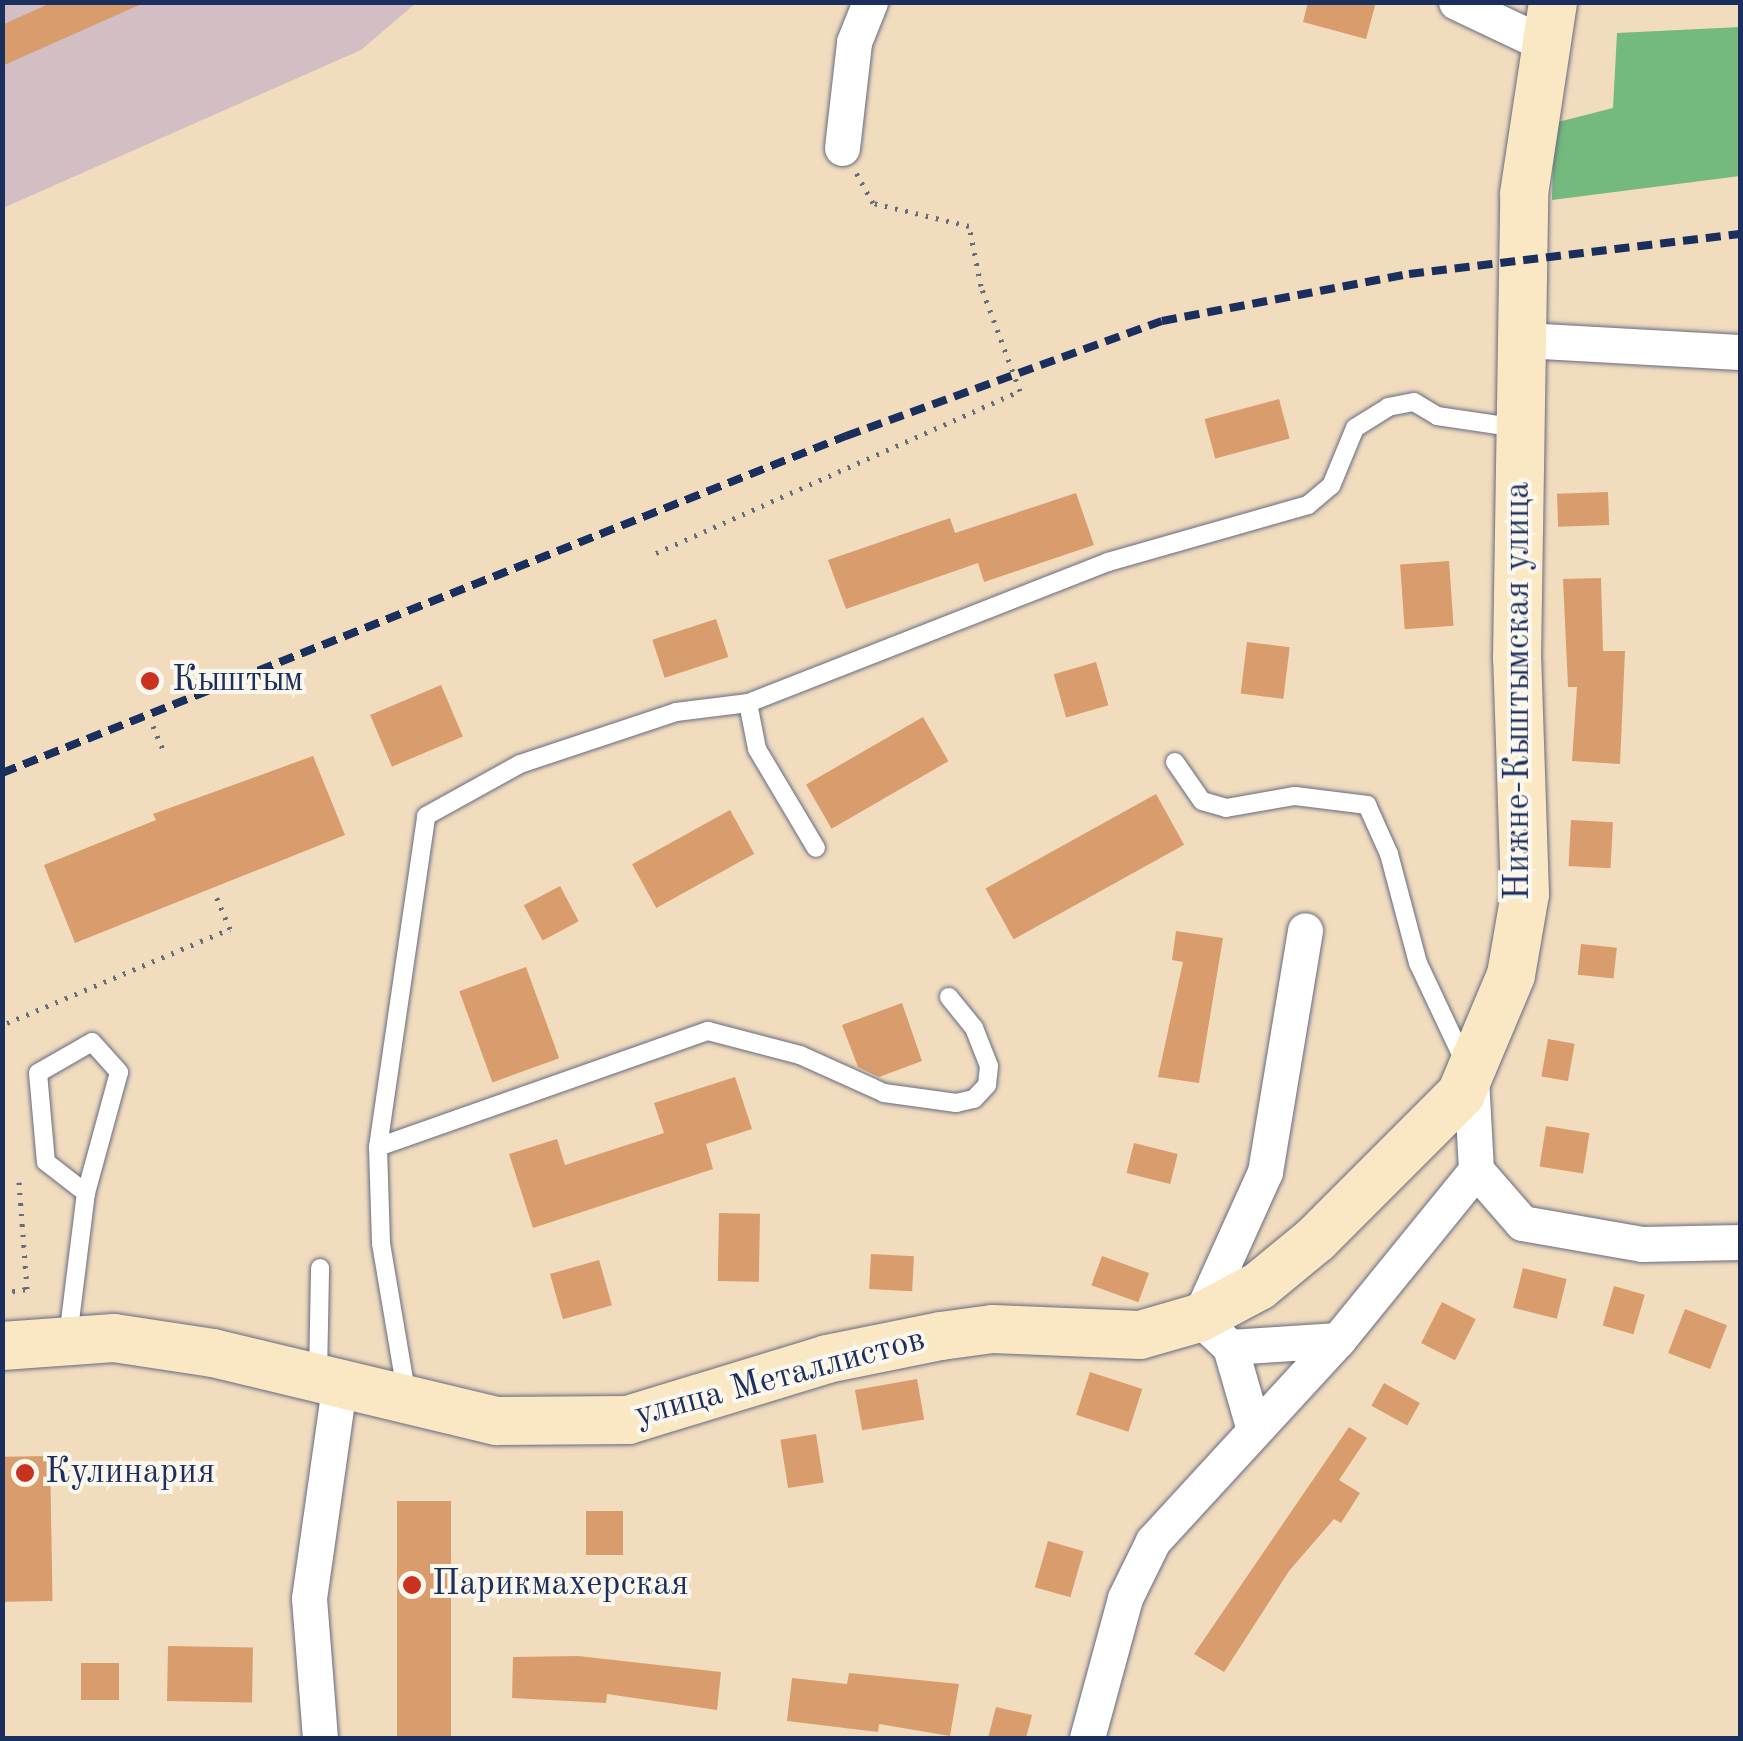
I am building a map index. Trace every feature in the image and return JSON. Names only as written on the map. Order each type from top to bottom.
[{"type":"main road","name":"Нижне-Кыштымская улица","points":[[1471,1078],[1511,975],[1525,894],[1518,428],[1524,194],[1549,24]]},
{"type":"main road","name":"улица Металлистов","points":[[2,1346],[68,1338],[214,1353],[329,1385],[497,1421],[628,1420],[828,1360],[941,1336],[993,1329],[1140,1334],[1214,1332],[1259,1286],[1316,1239],[1427,1134],[1471,1078]]},
{"type":"street","points":[[842,148],[854,42],[870,2]]},
{"type":"street","points":[[1456,2],[1549,24]]},
{"type":"street","points":[[1523,340],[1740,352]]},
{"type":"street","points":[[1254,1430],[1214,1332],[1265,1172],[1306,930]]},
{"type":"street","name":"Нижне-Кыштымская улица","points":[[1471,1078],[1476,1170]]},
{"type":"street","points":[[1087,1738],[1125,1598],[1153,1541],[1338,1340],[1476,1170],[1522,1223],[1642,1244],[1740,1242]]},
{"type":"street","points":[[1214,1332],[1338,1340]]},
{"type":"street","points":[[320,1738],[309,1598],[329,1385]]},
{"type":"lane","points":[[409,1404],[382,1243],[378,1147],[426,816],[520,764],[676,712],[748,703],[1108,562],[1308,505],[1331,486],[1355,428],[1388,407],[1414,402],[1437,416],[1518,428]]},
{"type":"lane","points":[[748,703],[757,748],[816,848]]},
{"type":"lane","points":[[1176,762],[1202,802],[1226,808],[1295,796],[1367,805],[1390,854],[1418,963],[1471,1078]]},
{"type":"lane","points":[[378,1147],[708,1031],[800,1056],[884,1093],[956,1103],[974,1099],[988,1085],[988,1066],[974,1028],[948,997]]},
{"type":"lane","points":[[68,1338],[86,1193],[119,1072],[92,1042],[38,1073],[46,1162],[86,1193]]},
{"type":"lane","points":[[320,1268],[329,1385]]},
{"type":"path","points":[[656,553],[1020,391],[981,286],[969,226],[873,203],[842,148]]},
{"type":"path","points":[[153,726],[163,750]]},
{"type":"path","points":[[7,1023],[230,929],[217,898]]},
{"type":"path","points":[[2,1293],[27,1288],[19,1182]]},
{"type":"shaded area","points":[[3,3],[416,3],[361,50],[3,208]]},
{"type":"green space","points":[[1740,27],[1740,176],[1552,200],[1554,123],[1613,108],[1617,33]]},
{"type":"building","points":[[53,2],[146,2],[2,66],[2,25]]},
{"type":"building","points":[[1308,2],[1376,2],[1366,39],[1303,22]]},
{"type":"building","points":[[1279,399],[1290,439],[1215,459],[1205,419]]},
{"type":"building","points":[[1608,492],[1609,525],[1558,527],[1557,494]]},
{"type":"building","points":[[1076,493],[1094,545],[984,582],[978,563],[846,609],[828,560],[950,518],[955,533]]},
{"type":"building","points":[[1449,561],[1454,626],[1405,629],[1400,564]]},
{"type":"building","points":[[1601,578],[1603,651],[1625,651],[1620,764],[1572,761],[1577,687],[1568,687],[1563,579]]},
{"type":"building","points":[[716,619],[728,657],[665,678],[652,640]]},
{"type":"building","points":[[1247,642],[1290,647],[1283,699],[1241,694]]},
{"type":"building","points":[[1096,662],[1108,705],[1066,717],[1054,674]]},
{"type":"building","points":[[441,685],[463,737],[392,767],[370,715]]},
{"type":"building","points":[[923,717],[948,761],[832,829],[806,785]]},
{"type":"building","points":[[313,756],[345,835],[75,943],[44,865],[156,820],[153,814]]},
{"type":"building","points":[[1156,794],[1184,845],[1014,939],[985,889]]},
{"type":"building","points":[[730,810],[754,854],[656,908],[632,864]]},
{"type":"building","points":[[1571,820],[1613,822],[1611,868],[1569,866]]},
{"type":"building","points":[[560,886],[579,921],[543,941],[524,905]]},
{"type":"building","points":[[1176,931],[1223,938],[1199,1083],[1158,1077],[1183,962],[1172,960]]},
{"type":"building","points":[[1581,944],[1617,948],[1614,979],[1578,975]]},
{"type":"building","points":[[526,967],[559,1058],[492,1082],[459,991]]},
{"type":"building","points":[[902,1003],[922,1061],[879,1077],[858,1067],[842,1025]]},
{"type":"building","points":[[1548,1039],[1575,1044],[1568,1081],[1541,1076]]},
{"type":"building","points":[[735,1077],[752,1129],[706,1144],[713,1169],[533,1228],[509,1154],[557,1139],[565,1165],[664,1133],[654,1103]]},
{"type":"building","points":[[1546,1126],[1589,1133],[1583,1173],[1540,1166]]},
{"type":"building","points":[[1134,1143],[1178,1154],[1170,1184],[1127,1173]]},
{"type":"building","points":[[719,1213],[760,1214],[759,1282],[718,1281]]},
{"type":"building","points":[[871,1254],[914,1256],[912,1291],[869,1289]]},
{"type":"building","points":[[1102,1256],[1149,1273],[1138,1302],[1091,1285]]},
{"type":"building","points":[[599,1260],[612,1305],[563,1319],[550,1274]]},
{"type":"building","points":[[1523,1268],[1567,1279],[1557,1319],[1513,1308]]},
{"type":"building","points":[[1614,1286],[1645,1295],[1633,1334],[1603,1325]]},
{"type":"building","points":[[1442,1302],[1476,1319],[1455,1360],[1421,1343]]},
{"type":"building","points":[[1685,1309],[1727,1325],[1710,1369],[1668,1353]]},
{"type":"building","points":[[1090,1372],[1142,1389],[1128,1432],[1076,1415]]},
{"type":"building","points":[[917,1379],[924,1419],[862,1430],[855,1390]]},
{"type":"building","points":[[1384,1383],[1420,1403],[1407,1426],[1371,1406]]},
{"type":"building","points":[[1349,1427],[1367,1438],[1339,1480],[1360,1493],[1341,1523],[1334,1519],[1289,1571],[1224,1672],[1194,1654]]},
{"type":"building","points":[[816,1434],[824,1482],[788,1488],[780,1440]]},
{"type":"building","points":[[50,1456],[53,1601],[5,1602],[2,1457]]},
{"type":"building","points":[[397,1501],[451,1501],[451,1736],[397,1736]]},
{"type":"building","points":[[586,1511],[623,1511],[623,1555],[586,1555]]},
{"type":"building","points":[[1048,1541],[1084,1551],[1070,1597],[1035,1587]]},
{"type":"building","points":[[168,1646],[253,1647],[252,1702],[167,1701]]},
{"type":"building","points":[[578,1656],[721,1672],[717,1710],[607,1694],[606,1703],[512,1698],[513,1657]]},
{"type":"building","points":[[81,1663],[119,1663],[119,1700],[81,1700]]},
{"type":"building","points":[[849,1673],[959,1684],[950,1736],[879,1724],[878,1732],[787,1721],[792,1678],[847,1684]]},
{"type":"building","points":[[996,1707],[1032,1715],[1026,1738],[988,1738]]},
{"type":"railway","points":[[2,773],[846,436],[1162,321],[1409,274],[1740,234]]},
{"type":"place","name":"Кыштым","points":[[150,681]]},
{"type":"place","name":"Кулинария","points":[[25,1473]]},
{"type":"place","name":"Парикмахерская","points":[[412,1585]]}]
